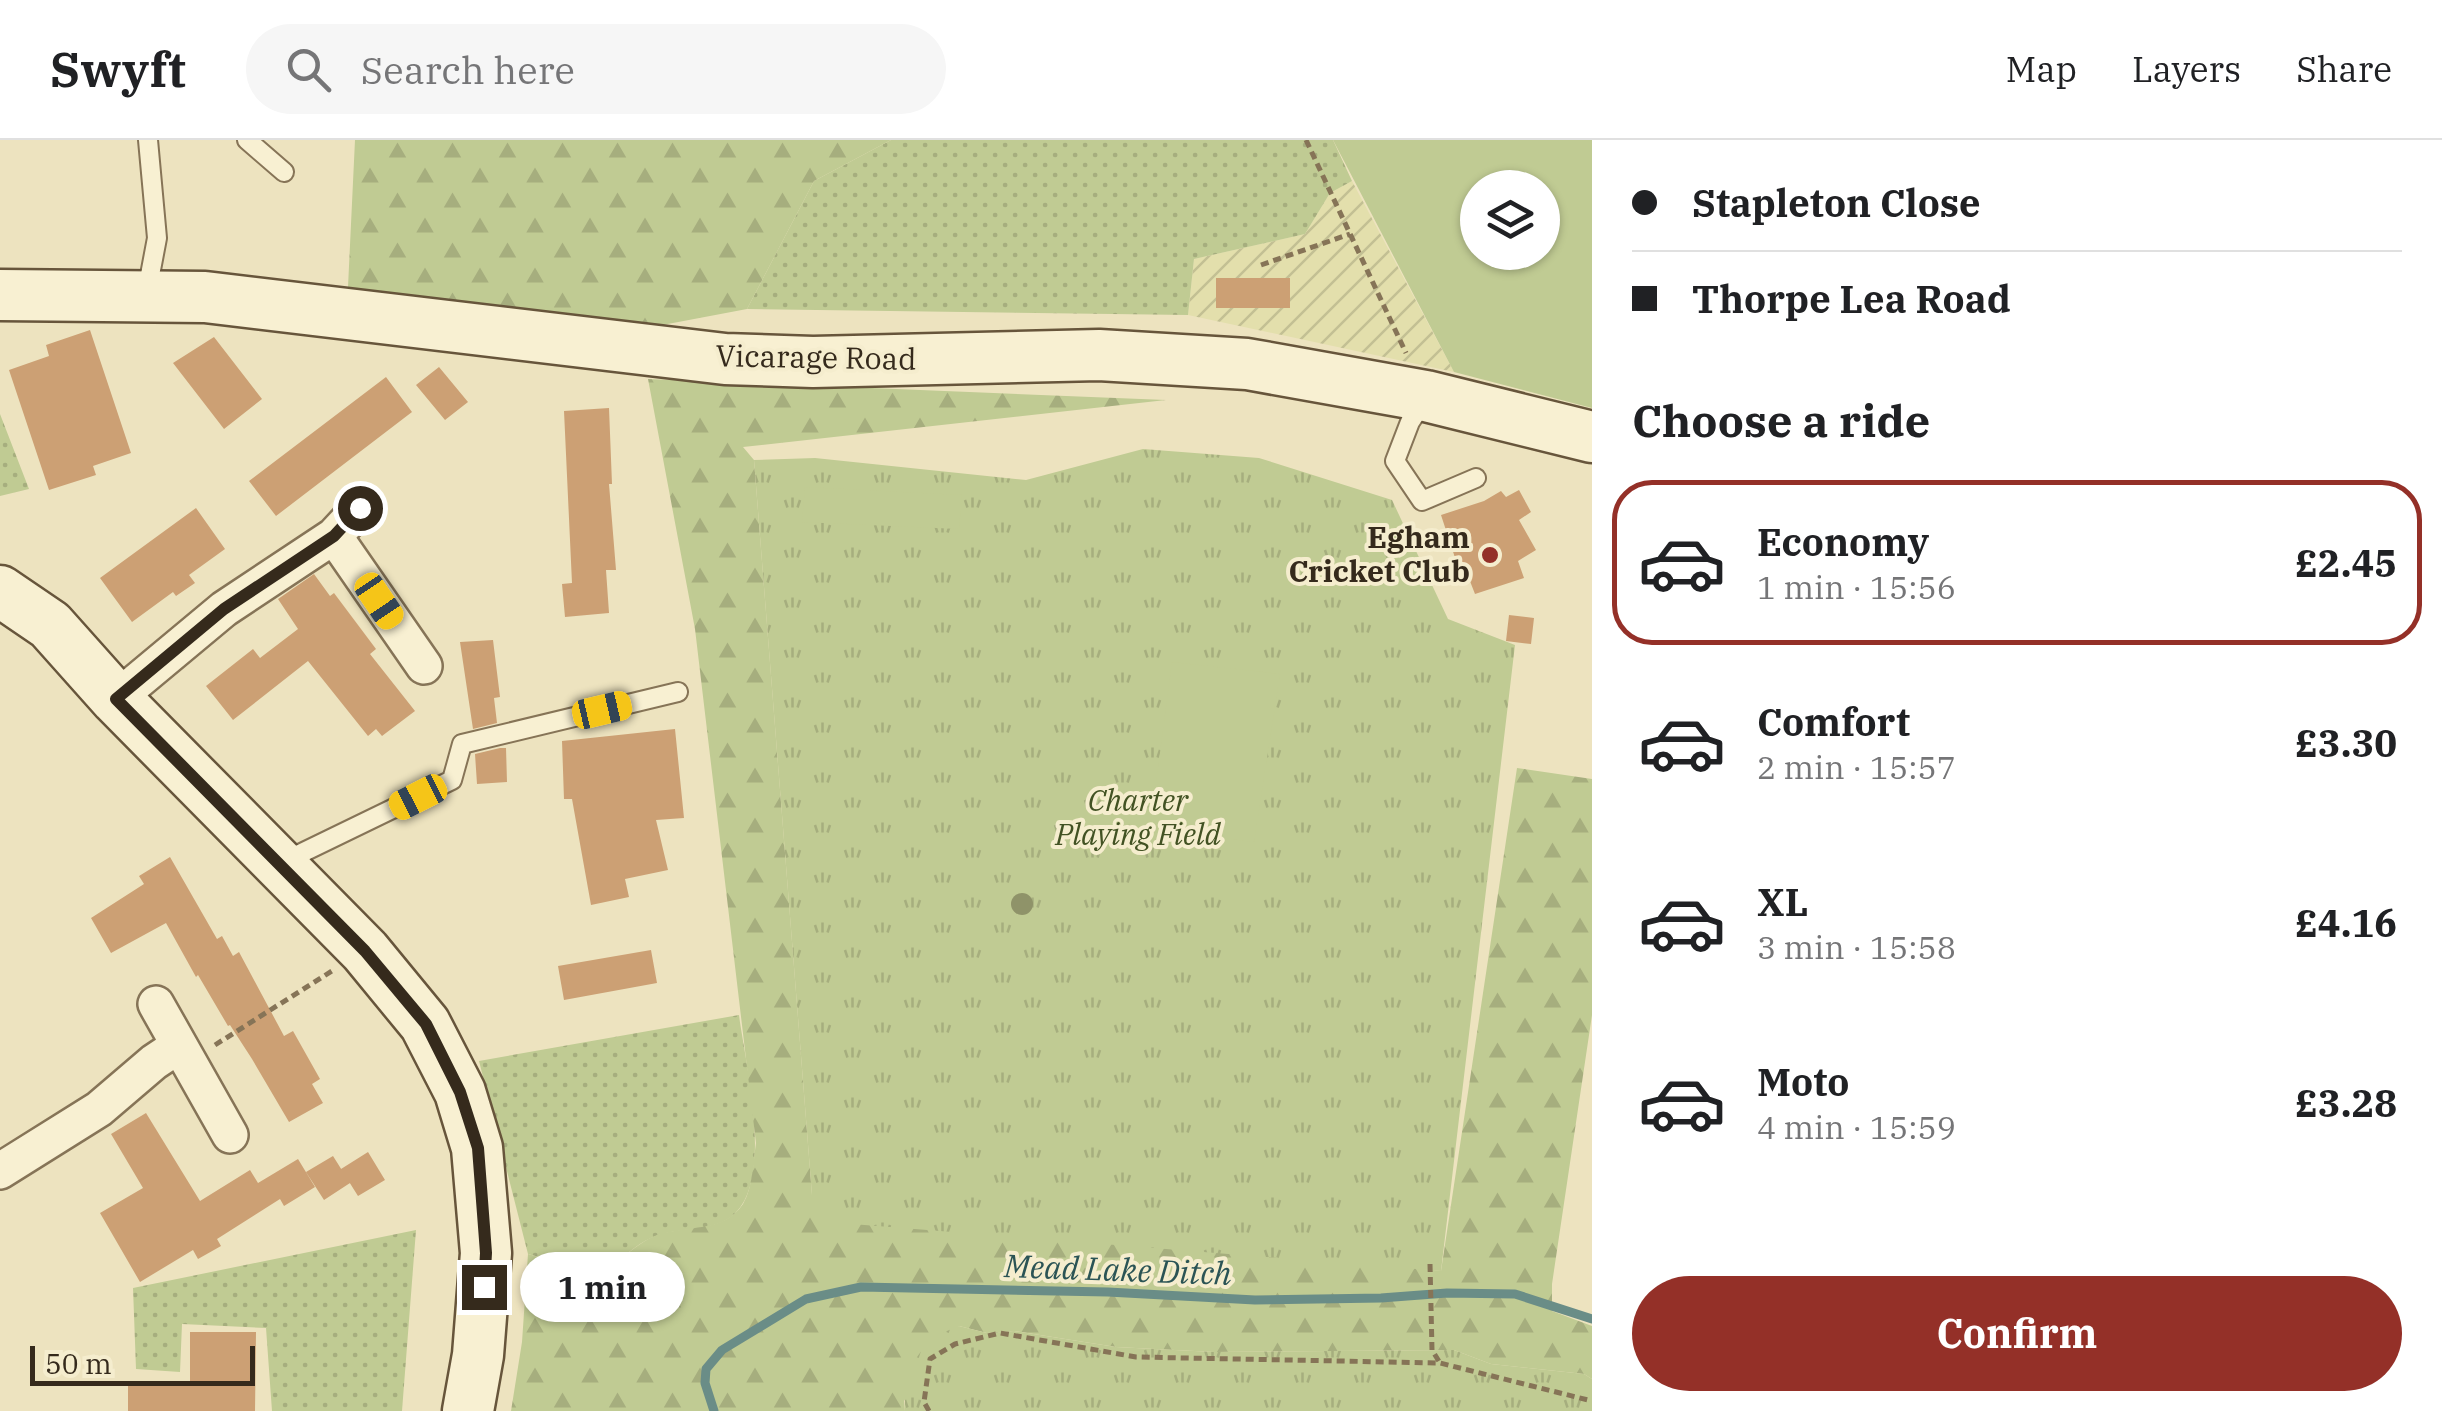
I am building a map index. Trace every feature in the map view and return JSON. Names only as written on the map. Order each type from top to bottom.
[{"type":"main road","name":"Vicarage Road","points":[[12,299],[205,297],[725,359],[813,362],[1099,355],[1247,364],[1426,396],[1592,437]]},
{"type":"main road","points":[[0,591],[50,625],[116,699],[365,951],[426,1024],[460,1092],[478,1148],[486,1253],[478,1356],[468,1411]]},
{"type":"street","points":[[116,699],[224,609],[334,536],[360,508]]},
{"type":"street","points":[[334,536],[424,666]]},
{"type":"street","points":[[156,1004],[230,1135]]},
{"type":"street","points":[[0,1171],[99,1108],[154,1062],[183,1054]]},
{"type":"lane","points":[[146,296],[157,238],[148,140]]},
{"type":"lane","points":[[247,140],[284,172]]},
{"type":"lane","points":[[1426,396],[1410,422],[1395,461],[1422,501],[1476,478]]},
{"type":"lane","points":[[278,864],[452,780],[462,744],[678,692]]},
{"type":"path","points":[[1306,140],[1426,396]]},
{"type":"path","points":[[1262,264],[1350,234]]},
{"type":"path","points":[[183,1054],[365,951]]},
{"type":"path","points":[[1430,1264],[1432,1350],[1440,1363]]},
{"type":"path","points":[[929,1411],[924,1402],[930,1360],[955,1344],[1000,1332],[1136,1357],[1440,1363],[1592,1401]]},
{"type":"shaded area","points":[[1352,181],[1454,372],[1188,315],[1194,259],[1305,234],[1330,193]]},
{"type":"green space","points":[[355,140],[891,140],[814,181],[747,309],[636,330],[348,287]]},
{"type":"green space","points":[[891,140],[1333,140],[1352,181],[1330,193],[1305,234],[1194,259],[1188,315],[747,309],[814,181]]},
{"type":"green space","points":[[1333,140],[1592,140],[1592,408],[1454,372]]},
{"type":"green space","points":[[648,379],[1166,400],[743,447],[754,460],[812,1195],[1441,1271],[1517,768],[1592,779],[1592,1015],[1552,1284],[1552,1311],[1592,1326],[1592,1379],[1584,1374],[1491,1364],[1454,1350],[1214,1352],[1116,1347],[1014,1331],[987,1333],[959,1326],[904,1401],[905,1411],[511,1411],[522,1342],[528,1254],[574,1268],[598,1269],[657,1235],[726,1220],[743,1204],[753,1166],[756,1143],[695,629]]},
{"type":"green space","points":[[0,414],[29,489],[0,496]]},
{"type":"green space","name":"Charter Playing Field","points":[[1143,449],[1259,458],[1392,500],[1448,619],[1515,645],[1441,1271],[827,1222],[816,1207],[754,460],[815,458],[1026,480]]},
{"type":"green space","points":[[805,487],[962,495],[959,529],[802,522]]},
{"type":"green space","points":[[1172,662],[1280,674],[1254,842],[1150,828]]},
{"type":"green space","points":[[739,1015],[751,1091],[755,1151],[745,1201],[731,1217],[714,1225],[656,1236],[607,1266],[584,1268],[528,1254],[479,1061]]},
{"type":"green space","points":[[416,1230],[402,1411],[272,1411],[266,1328],[182,1324],[180,1372],[136,1369],[133,1288]]},
{"type":"green space","points":[[959,1326],[987,1333],[1014,1331],[1116,1347],[1214,1352],[1454,1350],[1491,1364],[1584,1374],[1592,1379],[1592,1411],[905,1411],[907,1382],[916,1358],[933,1339]]},
{"type":"building","points":[[1216,278],[1290,278],[1290,308],[1216,308]]},
{"type":"building","points":[[90,330],[131,453],[93,466],[96,475],[49,490],[9,370],[49,356],[46,345]]},
{"type":"building","points":[[214,337],[262,399],[224,429],[173,363]]},
{"type":"building","points":[[439,367],[468,402],[445,420],[416,385]]},
{"type":"building","points":[[386,377],[412,412],[276,516],[249,481]]},
{"type":"building","points":[[609,408],[609,484],[616,570],[606,570],[609,613],[565,617],[562,584],[572,583],[564,411]]},
{"type":"building","name":"Egham Cricket Club","points":[[1519,490],[1531,512],[1519,520],[1536,550],[1518,561],[1524,578],[1475,594],[1466,571],[1460,573],[1441,515],[1501,491],[1506,497]]},
{"type":"building","points":[[196,508],[225,549],[189,575],[195,583],[176,596],[173,592],[132,622],[100,578]]},
{"type":"building","points":[[314,574],[330,596],[334,593],[376,649],[370,654],[415,711],[382,736],[376,729],[368,736],[308,661],[233,720],[206,686],[253,649],[260,658],[298,629],[278,599]]},
{"type":"building","points":[[1509,615],[1534,618],[1531,644],[1506,641]]},
{"type":"building","points":[[493,640],[500,697],[494,698],[497,723],[473,729],[460,642]]},
{"type":"building","points":[[675,729],[684,818],[656,820],[668,870],[625,879],[629,897],[591,905],[572,799],[564,799],[562,741]]},
{"type":"building","points":[[506,748],[507,782],[477,784],[475,754]]},
{"type":"building","points":[[170,857],[217,939],[222,936],[233,956],[239,952],[284,1036],[293,1031],[320,1079],[312,1084],[323,1103],[289,1122],[166,923],[111,953],[91,918],[144,884],[139,876]]},
{"type":"building","points":[[651,950],[657,983],[564,1000],[558,966]]},
{"type":"building","points":[[146,1113],[200,1201],[250,1170],[258,1183],[298,1159],[315,1187],[284,1206],[280,1199],[217,1239],[221,1246],[198,1259],[193,1250],[140,1282],[100,1213],[143,1188],[111,1134]]},
{"type":"building","points":[[368,1152],[385,1180],[358,1196],[341,1169]]},
{"type":"building","points":[[333,1156],[350,1183],[324,1200],[306,1172]]},
{"type":"building","points":[[190,1332],[256,1332],[255,1411],[128,1411],[128,1386],[190,1386]]},
{"type":"waterway","name":"Mead Lake Ditch","points":[[714,1411],[705,1383],[706,1369],[722,1350],[806,1299],[861,1287],[1108,1292],[1255,1300],[1515,1294],[1592,1319]]},
{"type":"place","name":"Egham Cricket Club","points":[[1490,555]]},
{"type":"route","points":[[360,508],[334,536],[224,609],[116,699],[365,951],[426,1024],[460,1092],[478,1148],[486,1253],[484,1287]]}]
